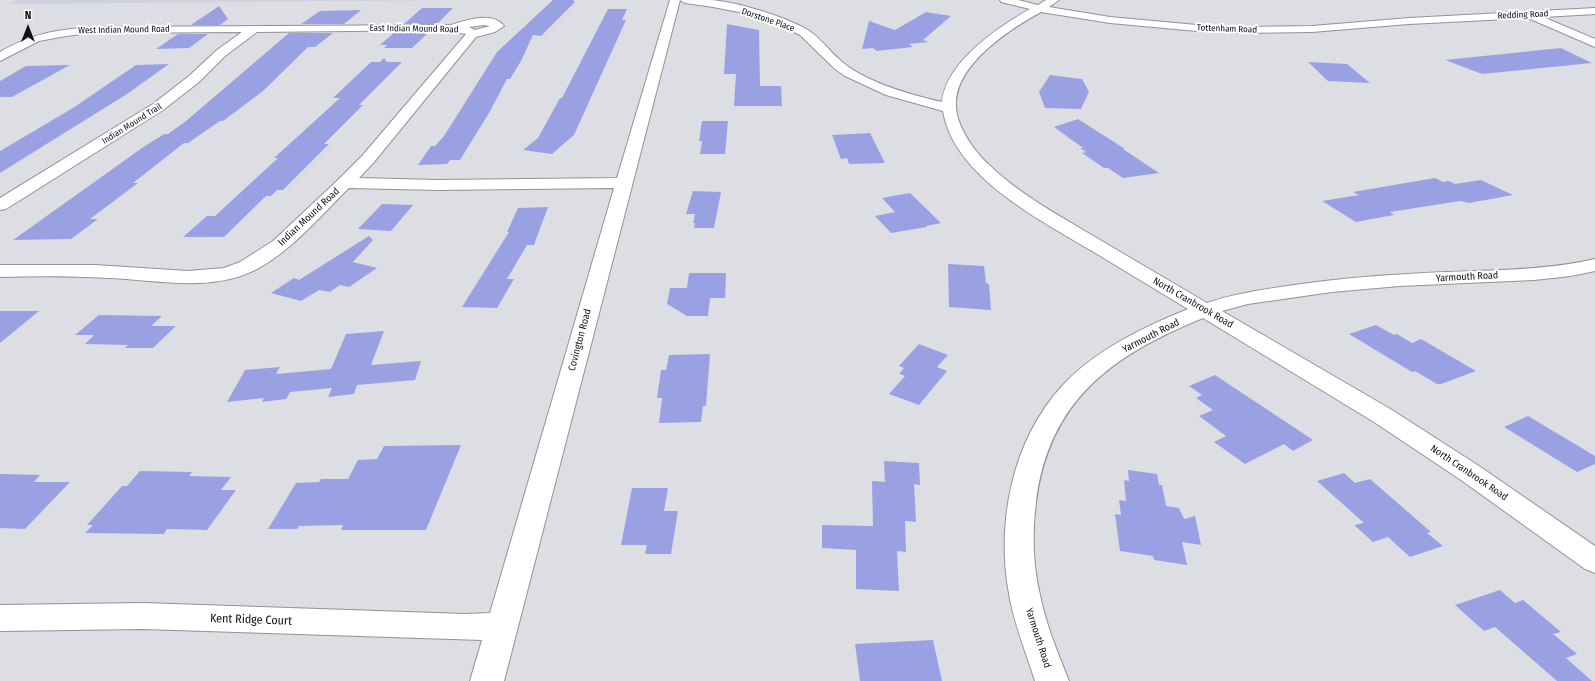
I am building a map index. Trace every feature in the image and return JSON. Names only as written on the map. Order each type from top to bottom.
[{"type":"street","name":"Covington Road","points":[[487,681],[676,0]]},
{"type":"street","name":"Dorstone Place","points":[[685,0],[739,10],[781,22],[802,32],[818,44],[838,65],[865,81],[916,100],[950,108]]},
{"type":"street","name":"Tottenham Road","points":[[1005,0],[1039,9],[1135,23],[1197,28],[1246,30],[1318,29],[1451,19]]},
{"type":"street","name":"North Cranbrook Road","points":[[1054,0],[1002,31],[976,54],[963,69],[954,84],[949,97],[952,123],[963,143],[973,156],[1000,182],[1023,200],[1098,248],[1383,416],[1488,485],[1595,561]]},
{"type":"street","name":"Redding Road","points":[[1451,19],[1595,11]]},
{"type":"street","points":[[1528,15],[1595,43]]},
{"type":"street","points":[[454,28],[469,23],[485,22],[494,23],[498,26],[491,30],[472,34]]},
{"type":"street","name":"East Indian Mound Road","points":[[254,29],[454,28],[468,30],[472,34],[391,132],[345,183]]},
{"type":"street","name":"West Indian Mound Road","points":[[0,57],[37,38],[73,31],[254,29]]},
{"type":"street","name":"Indian Mound Trail","points":[[0,205],[163,104],[194,79],[221,52],[254,29]]},
{"type":"street","name":"Indian Mound Road","points":[[0,271],[98,271],[188,277],[224,274],[249,266],[268,254],[345,183],[450,185],[625,182]]},
{"type":"street","name":"Yarmouth Road","points":[[1052,681],[1033,627],[1022,583],[1018,535],[1023,497],[1031,462],[1043,432],[1058,407],[1108,360],[1167,326],[1232,302],[1308,288],[1526,274],[1594,266]]},
{"type":"street","name":"Kent Ridge Court","points":[[0,618],[144,616],[465,627],[502,626]]},
{"type":"shaded area","points":[[17,0],[462,0],[8,4]]},
{"type":"building","points":[[553,0],[573,0],[575,2],[541,36],[533,35],[521,61],[510,79],[507,79],[489,113],[460,160],[450,160],[447,164],[418,165],[431,146],[435,146],[444,136],[497,52]]},
{"type":"building","points":[[219,6],[228,19],[220,25],[191,25]]},
{"type":"building","points":[[422,8],[453,8],[437,24],[404,24]]},
{"type":"building","points":[[608,9],[627,9],[622,20],[626,20],[574,135],[552,154],[523,150],[538,138],[560,98],[562,98]]},
{"type":"building","points":[[361,10],[344,24],[301,24],[320,11]]},
{"type":"building","points":[[926,12],[951,16],[923,40],[929,42],[909,44],[913,47],[877,51],[873,48],[862,49],[869,21],[895,30]]},
{"type":"building","points":[[727,24],[759,30],[760,86],[781,86],[782,106],[734,106],[736,74],[724,74]]},
{"type":"building","points":[[395,32],[429,32],[412,48],[384,48],[387,45],[380,45]]},
{"type":"building","points":[[289,33],[333,33],[315,47],[308,47],[263,91],[223,121],[220,121],[188,143],[184,143],[133,183],[138,183],[90,219],[98,219],[71,239],[13,240],[142,148],[164,134],[168,134],[186,121]]},
{"type":"building","points":[[178,34],[208,34],[189,48],[156,49]]},
{"type":"building","points":[[1561,48],[1592,63],[1482,74],[1445,60]]},
{"type":"building","points":[[384,58],[387,62],[402,62],[359,105],[363,105],[324,144],[329,144],[283,190],[277,190],[271,196],[266,196],[224,237],[183,237],[207,216],[215,216],[278,158],[274,158],[340,98],[333,98],[371,62],[380,62]]},
{"type":"building","points":[[1308,62],[1347,64],[1370,83],[1328,81]]},
{"type":"building","points":[[169,64],[127,94],[0,173],[0,151],[73,108],[136,65]]},
{"type":"building","points":[[70,65],[12,97],[0,97],[0,81],[26,66]]},
{"type":"building","points":[[1050,75],[1082,79],[1089,92],[1081,109],[1045,108],[1039,92]]},
{"type":"building","points":[[1078,119],[1159,173],[1123,178],[1108,168],[1104,168],[1082,153],[1086,152],[1080,148],[1083,148],[1054,127]]},
{"type":"building","points":[[702,121],[728,121],[725,154],[700,154],[702,141],[699,141]]},
{"type":"building","points":[[870,133],[885,163],[849,164],[847,158],[841,159],[832,135]]},
{"type":"building","points":[[1435,178],[1443,182],[1449,181],[1455,184],[1481,180],[1513,195],[1469,203],[1460,201],[1390,212],[1394,215],[1356,222],[1322,201],[1359,195],[1353,192]]},
{"type":"building","points":[[693,191],[721,192],[714,228],[694,228],[695,223],[693,223],[695,214],[686,214]]},
{"type":"building","points":[[910,193],[941,223],[891,233],[875,216],[895,212],[882,198]]},
{"type":"building","points":[[382,204],[413,205],[391,231],[358,229]]},
{"type":"building","points":[[548,207],[534,245],[527,245],[507,279],[514,279],[497,308],[462,307],[509,232],[507,232],[518,208]]},
{"type":"building","points":[[369,236],[373,240],[353,262],[377,268],[349,287],[340,285],[330,292],[319,290],[301,301],[271,293],[294,278],[299,280]]},
{"type":"building","points":[[948,264],[984,266],[986,283],[989,284],[991,310],[949,307]]},
{"type":"building","points":[[689,273],[726,273],[725,298],[710,298],[708,316],[687,316],[667,304],[670,288],[687,288]]},
{"type":"building","points":[[0,311],[39,311],[0,343]]},
{"type":"building","points":[[99,315],[162,316],[151,326],[176,326],[153,348],[125,348],[128,345],[85,344],[94,335],[75,335]]},
{"type":"building","points":[[1376,325],[1394,335],[1397,334],[1412,343],[1421,339],[1476,371],[1441,384],[1437,384],[1415,371],[1412,372],[1349,334]]},
{"type":"building","points":[[384,331],[371,365],[421,361],[415,380],[357,385],[354,394],[328,397],[332,388],[290,392],[286,399],[262,402],[264,398],[227,402],[245,370],[280,367],[276,374],[331,369],[346,334]]},
{"type":"building","points":[[919,344],[948,355],[937,367],[947,371],[919,405],[889,394],[905,376],[899,374],[904,368],[899,366]]},
{"type":"building","points":[[710,354],[706,406],[703,406],[701,422],[659,423],[662,398],[657,398],[661,370],[666,370],[669,355]]},
{"type":"building","points":[[1215,375],[1313,440],[1293,451],[1284,444],[1245,464],[1214,442],[1226,436],[1199,416],[1213,410],[1196,398],[1202,395],[1189,386]]},
{"type":"building","points":[[1528,416],[1595,456],[1595,464],[1577,472],[1504,427]]},
{"type":"building","points":[[461,445],[426,530],[341,530],[343,525],[299,526],[297,529],[268,529],[296,483],[319,482],[321,479],[348,479],[358,460],[377,459],[384,446]]},
{"type":"building","points":[[884,461],[919,463],[920,485],[914,484],[916,522],[905,521],[906,552],[897,551],[899,591],[856,589],[856,550],[822,548],[822,525],[873,526],[872,481],[885,482]]},
{"type":"building","points":[[1128,470],[1157,474],[1159,485],[1162,485],[1166,506],[1179,508],[1184,519],[1195,516],[1201,545],[1182,542],[1187,565],[1154,560],[1153,556],[1120,551],[1115,514],[1121,515],[1119,500],[1126,501],[1124,480],[1129,481]]},
{"type":"building","points":[[140,471],[192,472],[189,476],[231,477],[221,490],[236,490],[207,530],[167,529],[164,534],[85,533],[93,525],[87,525],[122,486],[127,486]]},
{"type":"building","points":[[1344,473],[1355,483],[1370,479],[1431,532],[1427,533],[1443,546],[1410,557],[1388,537],[1373,542],[1354,525],[1364,523],[1317,481]]},
{"type":"building","points":[[0,474],[40,475],[34,482],[70,482],[25,529],[0,528]]},
{"type":"building","points":[[632,488],[668,488],[664,511],[678,511],[671,554],[645,554],[647,545],[621,545]]},
{"type":"building","points":[[1500,590],[1515,603],[1523,600],[1561,632],[1553,634],[1577,654],[1566,658],[1592,681],[1557,681],[1495,627],[1484,631],[1455,605]]},
{"type":"building","points":[[933,640],[942,681],[860,681],[855,644]]}]
